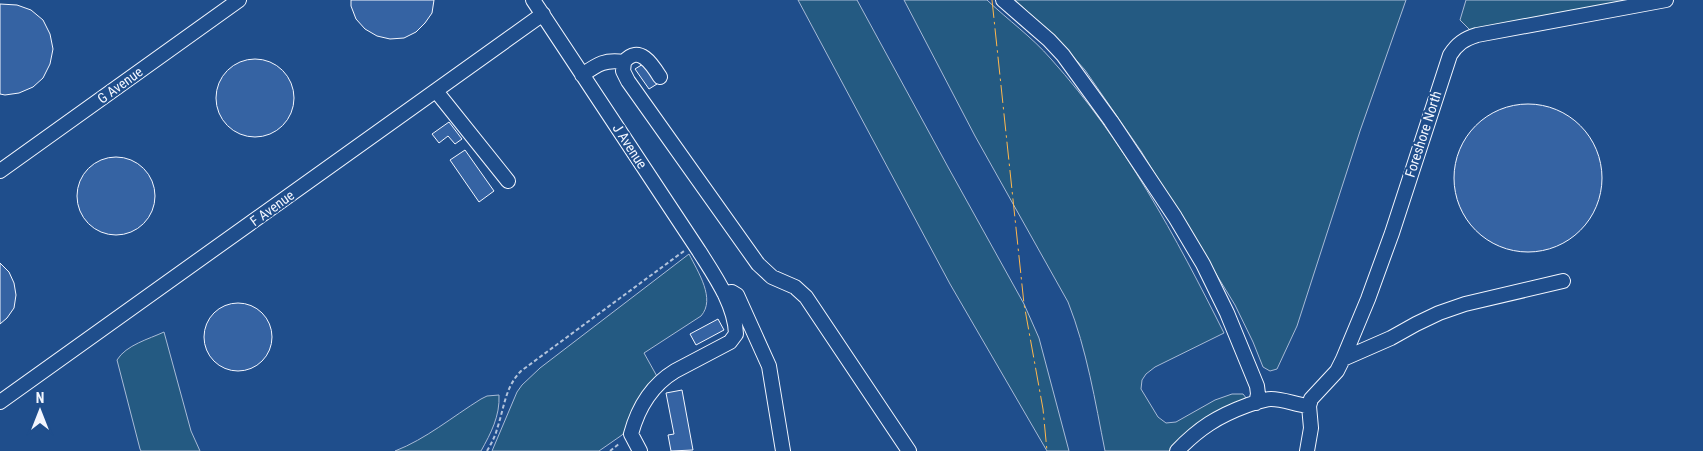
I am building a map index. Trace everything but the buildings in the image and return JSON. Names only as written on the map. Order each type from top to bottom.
[{"type":"lane","name":"G Avenue","points":[[0,171],[239,0]]},
{"type":"lane","name":"J Avenue","points":[[533,0],[694,244],[724,293]]},
{"type":"lane","points":[[1003,0],[1044,35],[1063,55],[1111,121],[1174,217],[1203,264],[1227,313],[1257,386],[1256,403]]},
{"type":"lane","name":"Foreshore North","points":[[1303,405],[1331,378],[1343,359],[1368,299],[1392,233],[1447,64],[1454,48],[1466,38],[1476,34],[1666,0]]},
{"type":"lane","name":"F Avenue","points":[[0,402],[543,14]]},
{"type":"lane","points":[[660,77],[649,61],[640,55],[629,56],[624,62],[623,71],[628,81],[758,264],[772,277],[795,287],[806,297],[909,451]]},
{"type":"lane","points":[[582,74],[602,62],[615,60],[624,62]]},
{"type":"lane","points":[[436,91],[508,181]]},
{"type":"lane","points":[[1343,359],[1391,338],[1439,313],[1465,304],[1563,282]]},
{"type":"lane","points":[[640,451],[631,434],[640,412],[653,389],[667,376],[724,346],[734,338],[736,334],[734,320],[724,293],[732,292],[736,295],[769,366],[783,451]]},
{"type":"lane","points":[[1177,451],[1190,437],[1210,422],[1269,399],[1303,405],[1311,428],[1307,451]]},
{"type":"path","points":[[487,451],[498,429],[510,386],[521,371],[694,244]]},
{"type":"shaded area","points":[[798,0],[857,0],[1024,304],[1039,338],[1069,451],[1047,451],[950,284]]},
{"type":"shaded area","points":[[904,0],[987,0],[1044,51],[1077,90],[1102,122],[1147,190],[1187,261],[1224,333],[1155,367],[1146,374],[1142,380],[1141,389],[1158,417],[1166,423],[1176,422],[1215,400],[1232,394],[1243,394],[1247,399],[1173,451],[1105,451],[1085,357],[1068,302],[975,136]]},
{"type":"shaded area","points":[[1015,0],[1406,0],[1360,131],[1297,326],[1277,369],[1270,371],[1263,367],[1235,305],[1141,151],[1085,70],[1059,41]]},
{"type":"shaded area","points":[[1466,0],[1659,0],[1474,34],[1460,20]]},
{"type":"shaded area","points":[[689,254],[704,285],[707,302],[705,309],[701,316],[644,353],[659,380],[622,435],[599,451],[492,451],[517,392],[522,385],[540,368]]},
{"type":"shaded area","points":[[164,332],[191,431],[200,451],[141,451],[140,449],[117,360],[132,346]]},
{"type":"shaded area","points":[[499,395],[496,417],[481,451],[395,451],[428,434],[481,399],[487,396]]},
{"type":"power","points":[[992,0],[1024,304],[1043,409],[1047,451]]}]
